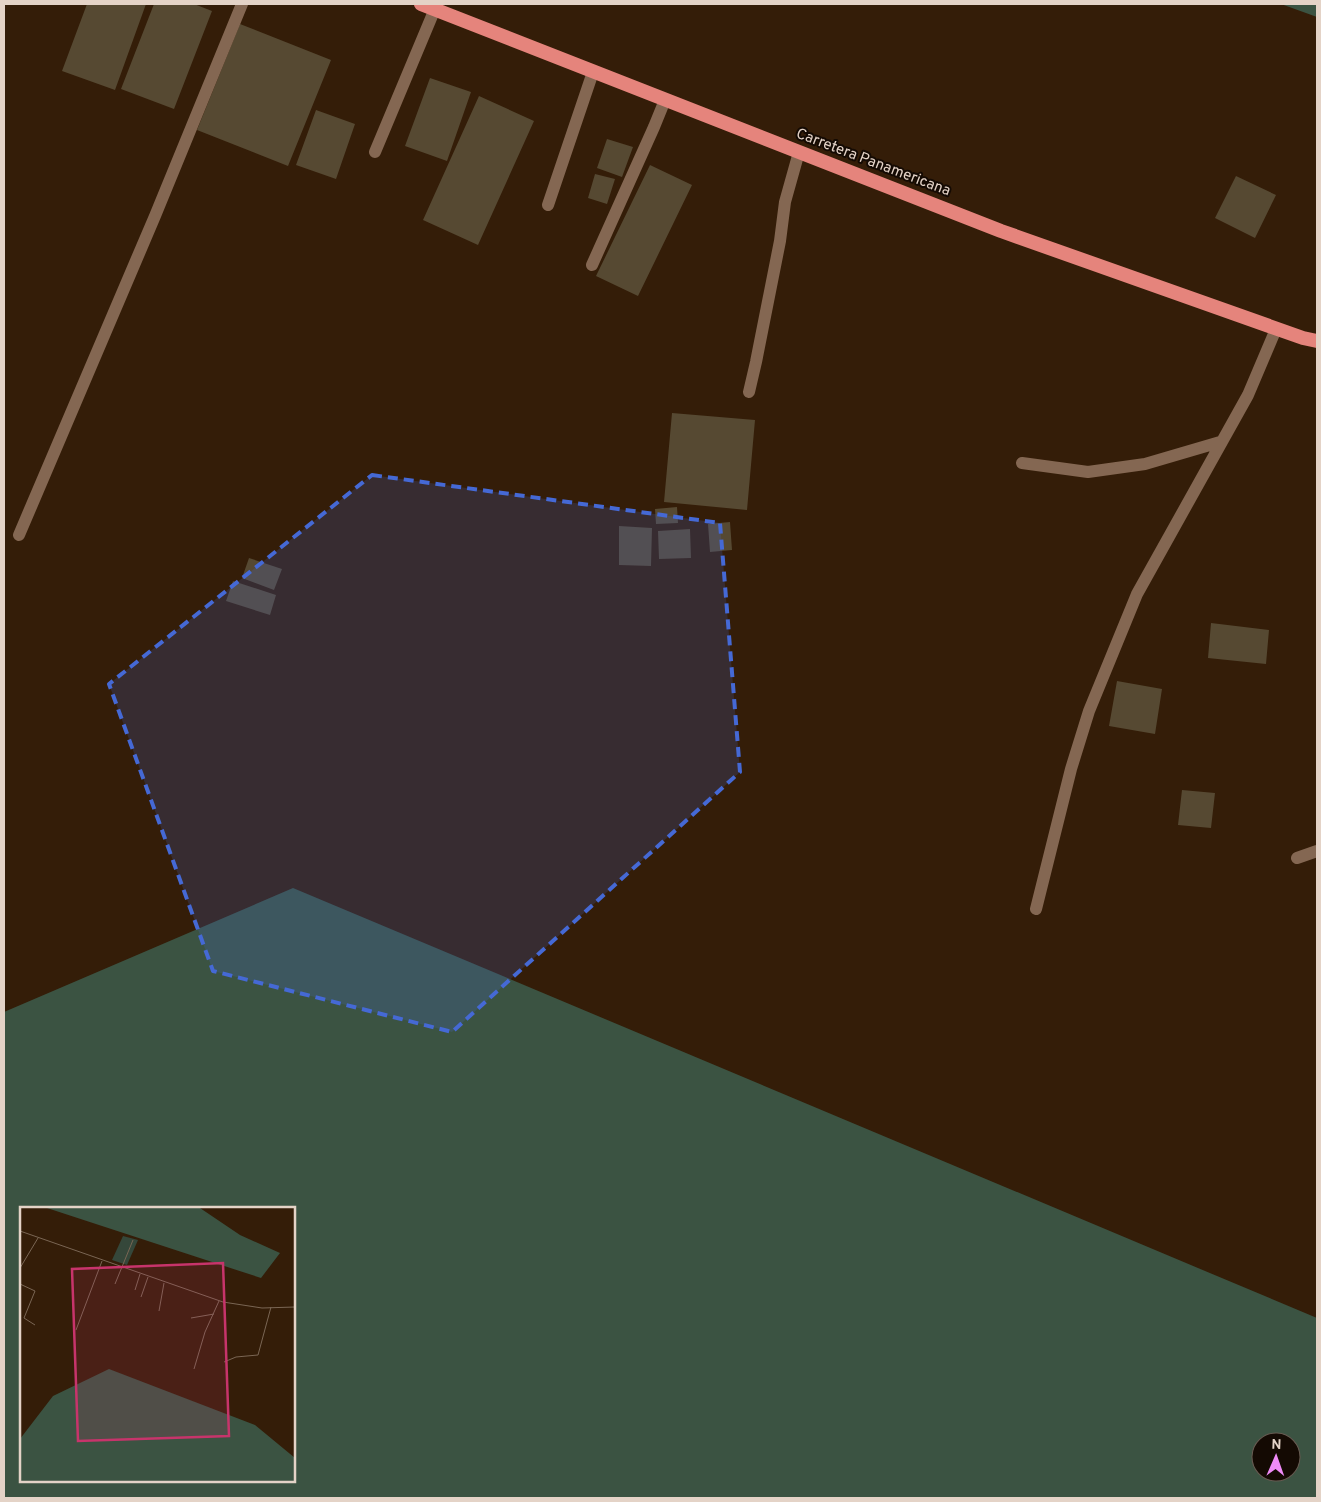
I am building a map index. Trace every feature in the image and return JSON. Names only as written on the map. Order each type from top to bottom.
[{"type":"highway","name":"Carretera Panamericana","points":[[421,4],[436,7],[593,72],[1001,231],[1317,341]]},
{"type":"street","points":[[19,535],[155,216],[242,4]]},
{"type":"street","points":[[375,152],[436,7]]},
{"type":"street","points":[[548,205],[593,72]]},
{"type":"street","points":[[592,265],[665,100]]},
{"type":"street","points":[[749,392],[775,266],[785,202],[799,152]]},
{"type":"street","points":[[1036,909],[1089,711],[1137,594],[1220,442],[1248,395],[1276,328]]},
{"type":"street","points":[[1022,463],[1088,472],[1145,464],[1220,442]]},
{"type":"street","points":[[1296,858],[1317,851]]},
{"type":"highlighted area","points":[[372,475],[720,523],[740,772],[452,1032],[213,971],[109,684]]},
{"type":"green space","points":[[1281,4],[1317,4],[1317,17]]},
{"type":"green space","points":[[293,888],[1317,1318],[1317,1498],[4,1498],[4,1012]]},
{"type":"building","points":[[87,4],[146,4],[115,90],[62,71]]},
{"type":"building","points":[[154,4],[194,4],[212,11],[174,109],[121,89]]},
{"type":"building","points":[[240,24],[331,60],[288,166],[197,130]]},
{"type":"building","points":[[430,78],[471,92],[447,161],[405,146]]},
{"type":"building","points":[[479,96],[534,121],[478,245],[423,220]]},
{"type":"building","points":[[316,110],[355,124],[336,179],[296,165]]},
{"type":"building","points":[[607,139],[633,147],[622,177],[597,168]]},
{"type":"building","points":[[650,165],[692,185],[638,296],[596,276]]},
{"type":"building","points":[[595,174],[615,179],[607,204],[588,198]]},
{"type":"building","points":[[1236,176],[1276,195],[1255,238],[1215,218]]},
{"type":"building","points":[[672,413],[755,420],[747,510],[664,502]]},
{"type":"building","points":[[677,507],[678,523],[656,524],[655,509]]},
{"type":"building","points":[[730,522],[732,550],[710,552],[708,524]]},
{"type":"building","points":[[619,526],[652,528],[651,566],[619,565]]},
{"type":"building","points":[[690,529],[691,558],[659,559],[658,531]]},
{"type":"building","points":[[249,558],[282,569],[274,590],[242,578]]},
{"type":"building","points":[[233,581],[276,595],[270,615],[226,601]]},
{"type":"building","points":[[1211,623],[1269,630],[1266,664],[1208,658]]},
{"type":"building","points":[[1117,681],[1162,689],[1155,734],[1109,726]]},
{"type":"building","points":[[1182,790],[1215,793],[1211,828],[1178,825]]}]
